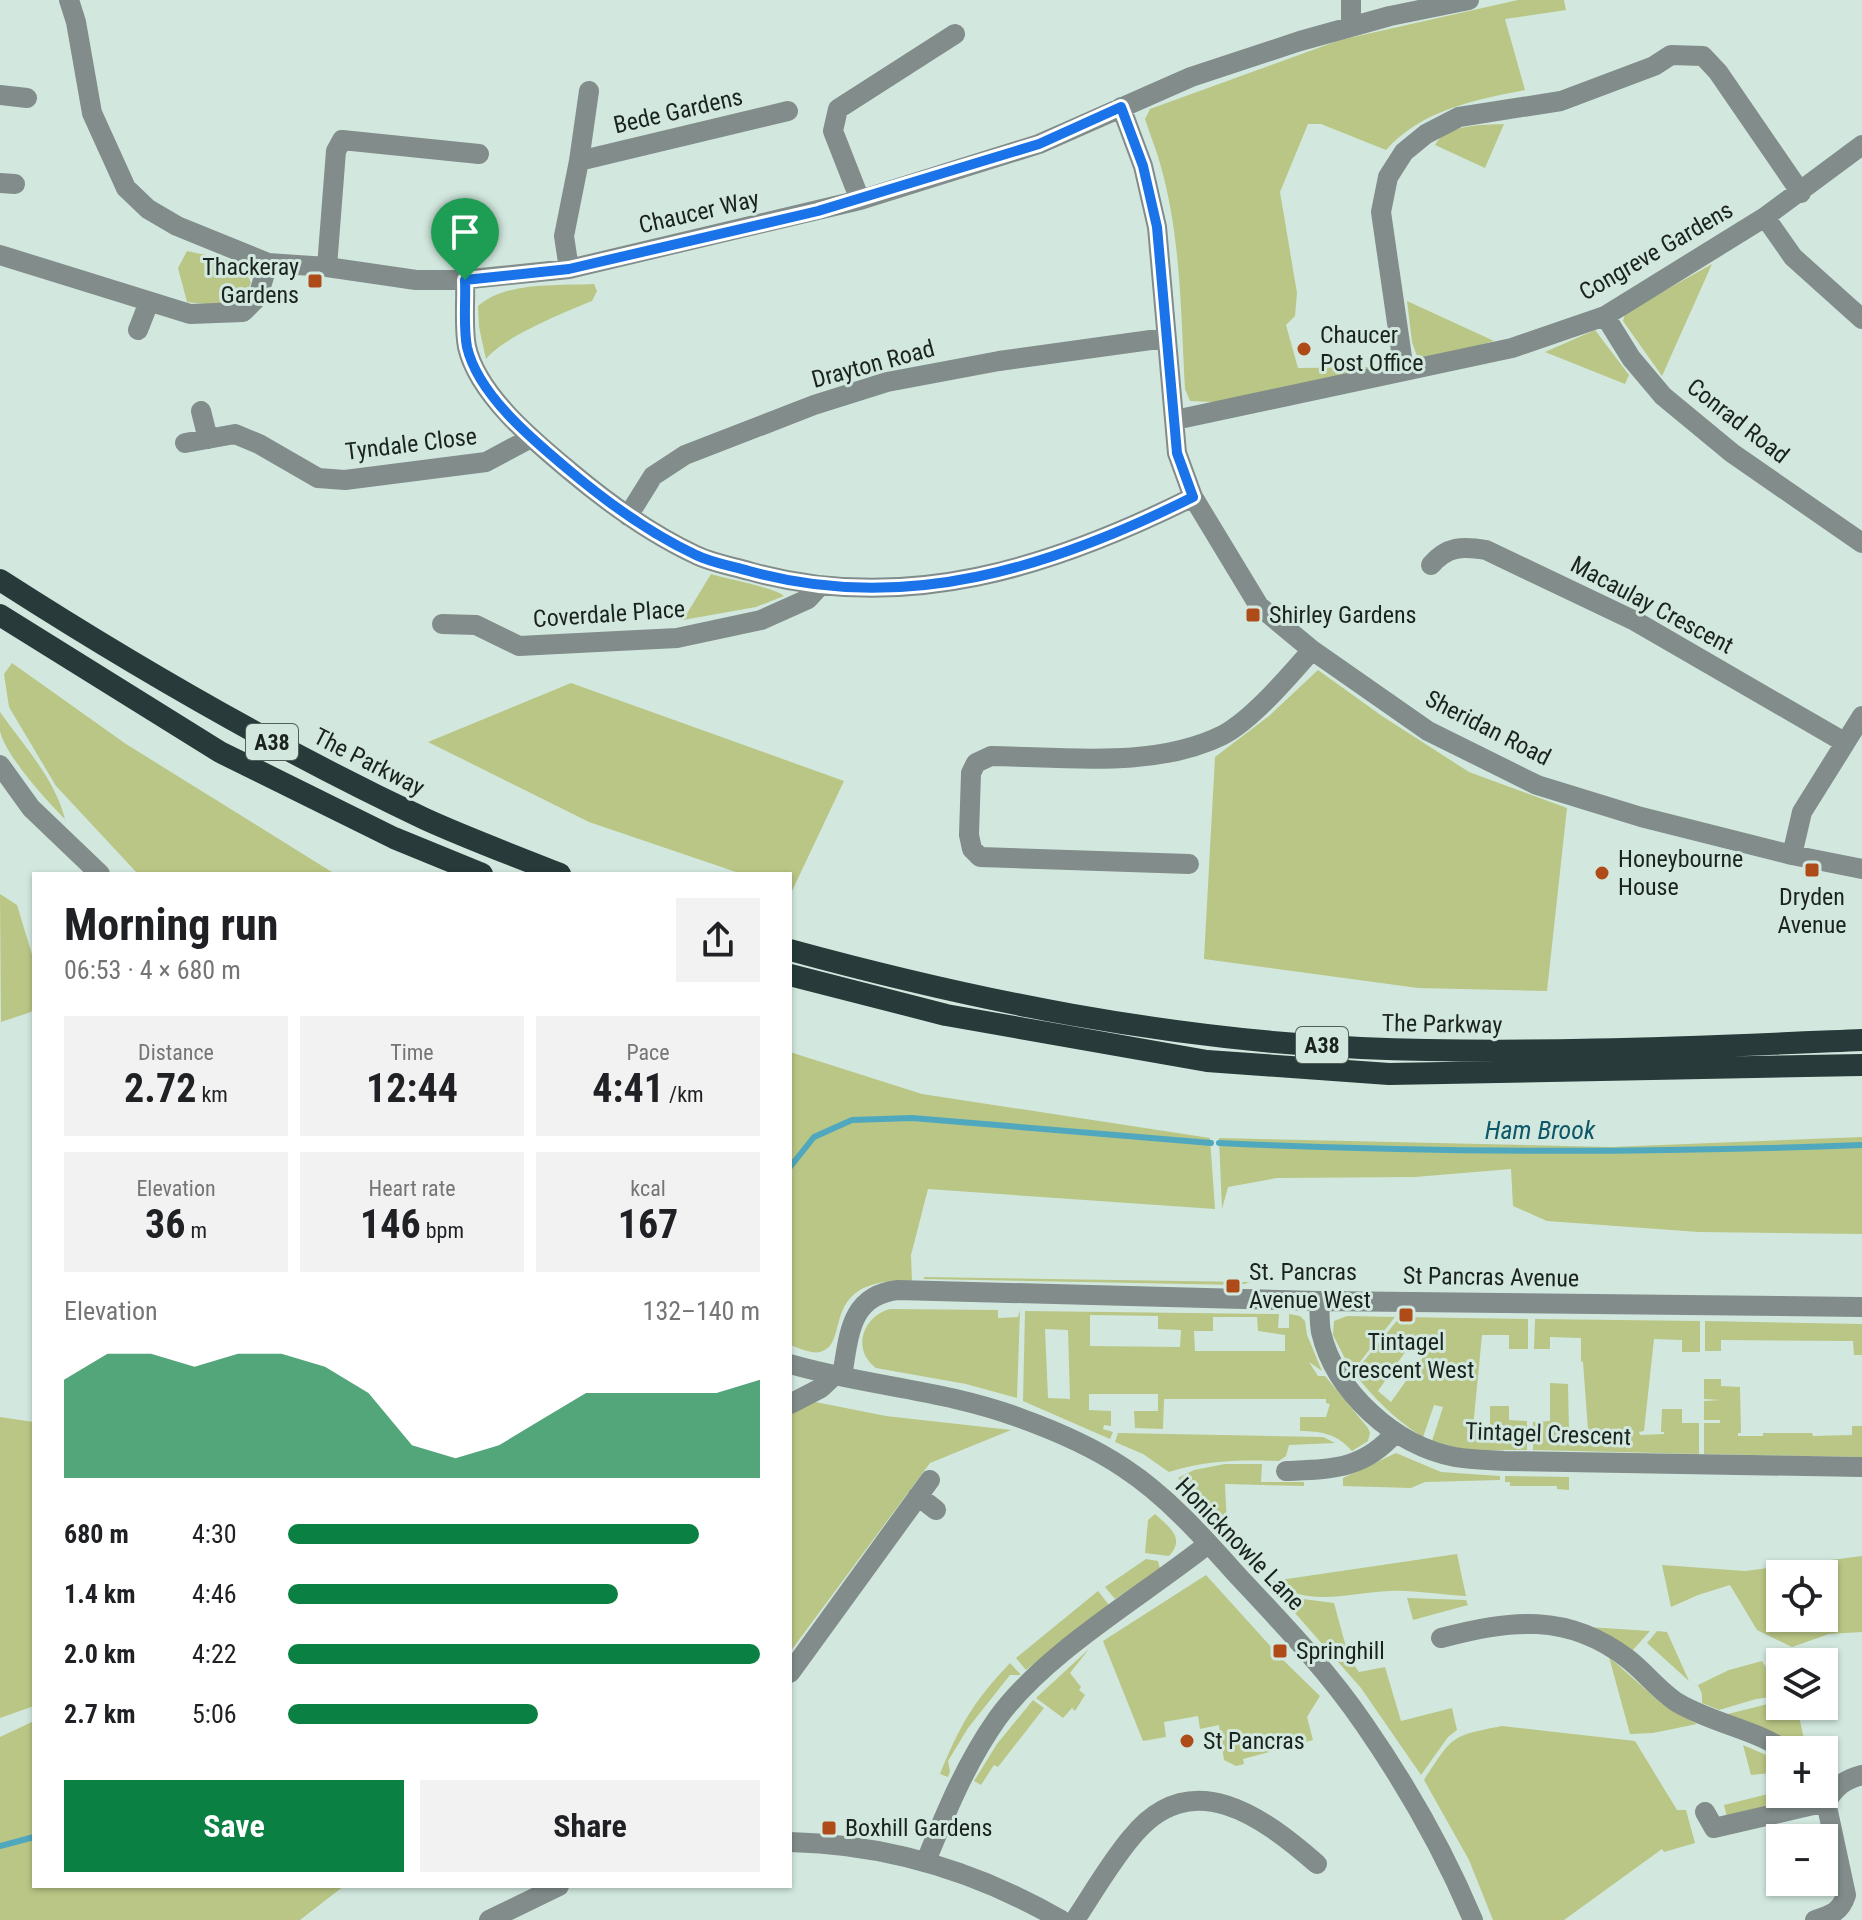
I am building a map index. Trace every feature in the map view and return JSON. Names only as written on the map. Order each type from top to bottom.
[{"type":"highway","name":"The Parkway","points":[[0,580],[112,652],[235,723],[427,820],[555,872]]},
{"type":"highway","name":"A38","points":[[0,615],[220,752],[394,838],[477,872]]},
{"type":"highway","name":"The Parkway","points":[[792,951],[1003,1004],[1215,1035],[1342,1046],[1501,1052],[1862,1040]]},
{"type":"highway","name":"The Parkway","points":[[792,976],[946,1015],[1207,1061],[1389,1074],[1862,1065]]},
{"type":"street","name":"Chaucer Way","points":[[69,0],[76,22],[92,113],[126,188],[148,209],[177,226],[268,263],[327,267],[416,280],[465,280],[569,269],[860,200],[1039,144],[1191,77],[1351,27],[1469,0]]},
{"type":"street","points":[[1351,0],[1351,27]]},
{"type":"street","points":[[860,200],[833,131],[838,109],[955,34]]},
{"type":"street","points":[[1404,371],[1381,212],[1383,194],[1388,177],[1404,152],[1426,134],[1459,117],[1561,101],[1654,66],[1671,55],[1703,56],[1718,72],[1801,193]]},
{"type":"street","name":"Bede Gardens","points":[[569,269],[564,236],[589,91]]},
{"type":"street","points":[[0,95],[27,98]]},
{"type":"street","name":"Sheridan Road","points":[[1121,107],[1143,166],[1157,227],[1177,453],[1193,497],[1259,606],[1312,650],[1428,731],[1537,785],[1641,817],[1792,855],[1862,869]]},
{"type":"street","name":"Bede Gardens","points":[[579,161],[788,111]]},
{"type":"street","points":[[327,267],[336,151],[342,140],[479,154]]},
{"type":"street","name":"Congreve Gardens","points":[[1175,420],[1512,348],[1605,316],[1765,217],[1862,145]]},
{"type":"street","points":[[1765,217],[1793,257],[1862,319]]},
{"type":"street","points":[[0,255],[190,314],[243,312],[258,297],[268,263]]},
{"type":"street","points":[[465,280],[467,346],[477,372],[492,393],[531,438],[586,484],[628,516],[697,556],[768,576],[820,586],[950,583],[1055,557],[1139,524],[1193,497]]},
{"type":"street","points":[[138,330],[149,302]]},
{"type":"street","name":"Conrad Road","points":[[1605,316],[1631,358],[1663,396],[1732,453],[1862,543]]},
{"type":"street","name":"Drayton Road","points":[[628,516],[653,476],[685,455],[814,405],[887,382],[999,361],[1165,338]]},
{"type":"street","points":[[201,411],[208,439]]},
{"type":"street","name":"Tyndale Close","points":[[185,443],[235,434],[259,444],[318,478],[345,480],[486,462],[531,438]]},
{"type":"street","name":"Macaulay Crescent","points":[[1431,565],[1440,554],[1463,546],[1486,550],[1635,621],[1844,742]]},
{"type":"street","name":"Coverdale Place","points":[[442,624],[476,625],[519,646],[677,638],[761,620],[808,599],[820,586]]},
{"type":"street","points":[[1189,864],[980,857],[972,849],[969,835],[971,773],[976,763],[991,756],[1129,757],[1181,752],[1225,734],[1273,694],[1312,650]]},
{"type":"street","points":[[1792,855],[1802,812],[1862,716]]},
{"type":"street","points":[[0,765],[31,808],[98,872]]},
{"type":"street","name":"St Pancras Avenue","points":[[839,1376],[856,1312],[871,1297],[884,1291],[1319,1301],[1862,1307]]},
{"type":"street","name":"Tintagel Crescent","points":[[1319,1301],[1321,1330],[1329,1354],[1344,1381],[1367,1409],[1395,1433],[1427,1450],[1455,1458],[1504,1461],[1862,1467]]},
{"type":"street","name":"Honicknowle Lane","points":[[792,1364],[975,1404],[1061,1435],[1107,1457],[1132,1474],[1208,1544],[1364,1722],[1432,1835],[1473,1920]]},
{"type":"street","points":[[792,1403],[839,1376]]},
{"type":"street","points":[[1286,1471],[1339,1468],[1370,1455],[1395,1433]]},
{"type":"street","points":[[792,1670],[924,1488],[936,1510]]},
{"type":"street","points":[[926,1861],[959,1781],[998,1718],[1038,1674],[1208,1544]]},
{"type":"street","points":[[1441,1638],[1498,1625],[1528,1622],[1560,1625],[1584,1632],[1628,1659],[1677,1703],[1766,1742]]},
{"type":"street","points":[[1838,1784],[1862,1775]]},
{"type":"street","points":[[1075,1920],[1132,1836],[1158,1814],[1187,1801],[1220,1802],[1244,1810],[1317,1864]]},
{"type":"street","points":[[1705,1812],[1714,1828],[1774,1808]]},
{"type":"street","points":[[1815,1920],[1831,1915],[1842,1907],[1853,1875],[1833,1808]]},
{"type":"street","points":[[1300,1849],[1312,1831]]},
{"type":"street","points":[[792,1842],[865,1848],[926,1861],[985,1881],[1061,1920]]},
{"type":"street","points":[[489,1920],[555,1888]]},
{"type":"green space","points":[[1518,0],[1564,0],[1566,10],[1505,19],[1525,90],[1468,103],[1432,116],[1400,136],[1386,150],[1321,124],[1308,124],[1280,192],[1297,293],[1295,316],[1286,325],[1298,368],[1377,367],[1378,371],[1234,403],[1190,401],[1185,389],[1173,221],[1161,167],[1145,119],[1150,109],[1340,40]]},
{"type":"green space","points":[[1504,124],[1485,168],[1435,145],[1456,129]]},
{"type":"green space","points":[[187,251],[234,263],[251,283],[232,301],[214,304],[187,302],[178,268]]},
{"type":"green space","points":[[1712,264],[1662,376],[1623,321],[1625,313]]},
{"type":"green space","points":[[594,284],[597,291],[592,301],[520,334],[486,359],[478,306],[503,292],[533,286]]},
{"type":"green space","points":[[1407,301],[1494,341],[1431,359],[1417,356],[1412,342]]},
{"type":"green space","points":[[1595,330],[1629,375],[1625,384],[1545,352]]},
{"type":"green space","points":[[711,574],[784,596],[756,607],[683,620]]},
{"type":"green space","points":[[12,663],[126,744],[332,872],[136,872],[56,786],[9,707],[4,674]]},
{"type":"green space","points":[[1318,670],[1469,772],[1567,808],[1547,991],[1418,988],[1204,959],[1215,757],[1269,716]]},
{"type":"green space","points":[[571,683],[844,781],[792,891],[792,872],[736,872],[589,822],[428,742]]},
{"type":"green space","points":[[0,712],[54,790],[65,819],[18,765],[3,741]]},
{"type":"green space","points":[[0,894],[17,905],[32,954],[32,1011],[1,1022]]},
{"type":"green space","points":[[792,1053],[922,1094],[1210,1138],[1215,1209],[928,1189],[911,1255],[912,1281],[882,1283],[861,1289],[842,1312],[829,1346],[820,1352],[792,1346]]},
{"type":"green space","points":[[1862,1137],[1862,1234],[1699,1232],[1547,1221],[1513,1206],[1511,1169],[1415,1177],[1277,1178],[1228,1187],[1222,1209],[1219,1138],[1611,1147]]},
{"type":"green space","points":[[924,1277],[1250,1282],[1241,1285]]},
{"type":"green space","points":[[890,1309],[998,1310],[998,1318],[1018,1317],[1020,1310],[1017,1398],[966,1384],[876,1368],[864,1352],[864,1334],[873,1319]]},
{"type":"green space","points":[[1025,1311],[1279,1314],[1278,1328],[1289,1328],[1289,1314],[1300,1316],[1305,1321],[1307,1335],[1322,1371],[1309,1362],[1318,1376],[1325,1376],[1370,1433],[1368,1441],[1352,1451],[1329,1435],[1300,1431],[1300,1417],[1326,1417],[1330,1404],[1326,1403],[1326,1399],[1164,1399],[1163,1429],[1135,1428],[1134,1411],[1158,1411],[1158,1394],[1089,1394],[1089,1410],[1111,1411],[1111,1426],[1104,1425],[1103,1429],[1113,1432],[1110,1439],[1023,1401]],"holes":[[[1090,1315],[1158,1316],[1158,1329],[1181,1330],[1180,1347],[1090,1346]],[[1213,1317],[1257,1317],[1258,1331],[1285,1335],[1285,1351],[1195,1351],[1194,1331],[1213,1331]],[[1045,1329],[1068,1330],[1070,1399],[1048,1398]]]},
{"type":"green space","points":[[1347,1316],[1395,1317],[1352,1372],[1333,1335],[1334,1321]]},
{"type":"green space","points":[[1400,1317],[1528,1319],[1528,1349],[1509,1349],[1509,1335],[1482,1335],[1473,1428],[1490,1429],[1490,1406],[1509,1406],[1509,1420],[1527,1421],[1527,1450],[1466,1450],[1432,1441],[1443,1407],[1434,1405],[1423,1437],[1386,1408],[1354,1373]],"holes":[[[1417,1335],[1431,1346],[1391,1402],[1378,1391]]]},
{"type":"green space","points":[[1535,1319],[1700,1321],[1700,1352],[1682,1352],[1682,1340],[1654,1339],[1644,1431],[1639,1432],[1640,1435],[1664,1434],[1661,1432],[1662,1409],[1682,1409],[1682,1423],[1699,1423],[1699,1454],[1533,1450],[1533,1422],[1550,1421],[1550,1383],[1568,1384],[1569,1429],[1566,1432],[1588,1433],[1581,1338],[1550,1337],[1550,1349],[1534,1349]]},
{"type":"green space","points":[[1705,1321],[1862,1324],[1862,1355],[1854,1355],[1853,1341],[1721,1340],[1721,1351],[1705,1351]]},
{"type":"green space","points":[[1704,1379],[1721,1379],[1721,1386],[1740,1387],[1741,1433],[1738,1436],[1763,1436],[1763,1433],[1852,1435],[1852,1426],[1862,1426],[1862,1457],[1704,1454],[1704,1423],[1720,1423],[1720,1420],[1704,1420],[1704,1401],[1721,1400],[1704,1399]]},
{"type":"green space","points":[[792,1397],[886,1416],[1011,1430],[930,1463],[792,1649]]},
{"type":"green space","points":[[0,1417],[32,1422],[32,1707],[0,1718]]},
{"type":"green space","points":[[1118,1433],[1323,1437],[1335,1443],[1289,1445],[1286,1456],[1279,1461],[1223,1462],[1169,1472],[1143,1454],[1115,1442]]},
{"type":"green space","points":[[1396,1453],[1441,1472],[1500,1476],[1500,1480],[1425,1482],[1411,1488],[1343,1486],[1343,1478]]},
{"type":"green space","points":[[1225,1464],[1262,1464],[1261,1482],[1304,1482],[1304,1486],[1225,1484],[1225,1536],[1178,1478],[1194,1470]]},
{"type":"green space","points":[[1505,1476],[1569,1477],[1569,1490],[1557,1489],[1557,1486],[1510,1486],[1510,1482],[1505,1482]]},
{"type":"green space","points":[[1155,1514],[1176,1538],[1174,1550],[1169,1556],[1145,1553],[1148,1520]]},
{"type":"green space","points":[[1457,1554],[1466,1596],[1399,1591],[1315,1597],[1286,1590],[1273,1581]]},
{"type":"green space","points":[[1862,1556],[1862,1632],[1829,1634],[1792,1647],[1757,1630],[1730,1585],[1671,1607],[1662,1565],[1745,1571],[1766,1568],[1766,1632],[1838,1632],[1838,1560],[1831,1560]]},
{"type":"green space","points":[[1146,1559],[1158,1561],[1160,1569],[1115,1599],[1105,1587]]},
{"type":"green space","points":[[1206,1575],[1320,1696],[1307,1717],[1313,1740],[1243,1759],[1244,1764],[1236,1766],[1224,1760],[1219,1725],[1200,1729],[1198,1716],[1164,1722],[1166,1737],[1143,1741],[1103,1641]]},
{"type":"green space","points":[[1098,1591],[1109,1605],[1026,1670],[1016,1658]]},
{"type":"green space","points":[[1280,1596],[1334,1603],[1349,1658],[1359,1672],[1385,1667],[1401,1721],[1452,1708],[1457,1730],[1448,1737],[1421,1775],[1361,1688]]},
{"type":"green space","points":[[1407,1598],[1466,1600],[1468,1605],[1413,1620]]},
{"type":"green space","points":[[1588,1627],[1650,1631],[1632,1651]]},
{"type":"green space","points":[[1657,1631],[1667,1632],[1689,1681],[1647,1643]]},
{"type":"green space","points":[[1089,1649],[1070,1673],[1085,1695],[1075,1711],[1072,1708],[1063,1718],[1036,1698]]},
{"type":"green space","points":[[1609,1657],[1662,1704],[1697,1724],[1653,1733],[1630,1734]]},
{"type":"green space","points":[[1762,1661],[1766,1667],[1766,1698],[1719,1710],[1702,1703],[1698,1685],[1729,1670]]},
{"type":"green space","points":[[1010,1663],[1021,1675],[1010,1675],[968,1728],[948,1761],[948,1777],[940,1774],[969,1715]]},
{"type":"green space","points":[[1033,1700],[1044,1708],[998,1767],[994,1765],[981,1785],[974,1781],[997,1744]]},
{"type":"green space","points":[[1766,1704],[1766,1720],[1800,1720],[1804,1736],[1778,1736],[1724,1715]]},
{"type":"green space","points":[[32,1722],[32,1888],[341,1888],[300,1920],[0,1920],[0,1737]]},
{"type":"green space","points":[[1502,1726],[1635,1741],[1677,1810],[1686,1810],[1695,1843],[1664,1852],[1662,1849],[1564,1920],[1493,1920],[1469,1860],[1424,1780],[1454,1740],[1472,1732]]},
{"type":"green space","points":[[1743,1745],[1766,1755],[1766,1773],[1751,1775]]},
{"type":"green space","points":[[1766,1794],[1766,1807],[1727,1817],[1724,1805]]},
{"type":"waterway","name":"Ham Brook","points":[[792,1164],[814,1137],[852,1120],[912,1118],[1211,1143]]},
{"type":"waterway","name":"Ham Brook","points":[[1219,1143],[1540,1151],[1862,1145]]},
{"type":"waterway","name":"Ham Brook","points":[[0,1846],[32,1838]]},
{"type":"place","name":"Thackeray Gardens","points":[[315,281]]},
{"type":"place","name":"Chaucer Post Office","points":[[1304,349]]},
{"type":"place","name":"Shirley Gardens","points":[[1253,615]]},
{"type":"place","name":"Dryden Avenue","points":[[1812,870]]},
{"type":"place","name":"Honeybourne House","points":[[1602,873]]},
{"type":"place","name":"St. Pancras Avenue West","points":[[1233,1286]]},
{"type":"place","name":"Tintagel Crescent West","points":[[1406,1315]]},
{"type":"place","name":"Springhill","points":[[1280,1651]]},
{"type":"place","name":"St Pancras","points":[[1187,1741]]},
{"type":"place","name":"Boxhill Gardens","points":[[829,1828]]},
{"type":"route","points":[[1121,107],[1143,166],[1157,227],[1177,453],[1193,497],[1139,524],[1055,557],[950,583],[820,586],[768,576],[697,556],[628,516],[586,484],[531,438],[492,393],[477,372],[467,346],[465,280],[569,269],[860,200],[1039,144],[1121,107]]}]
